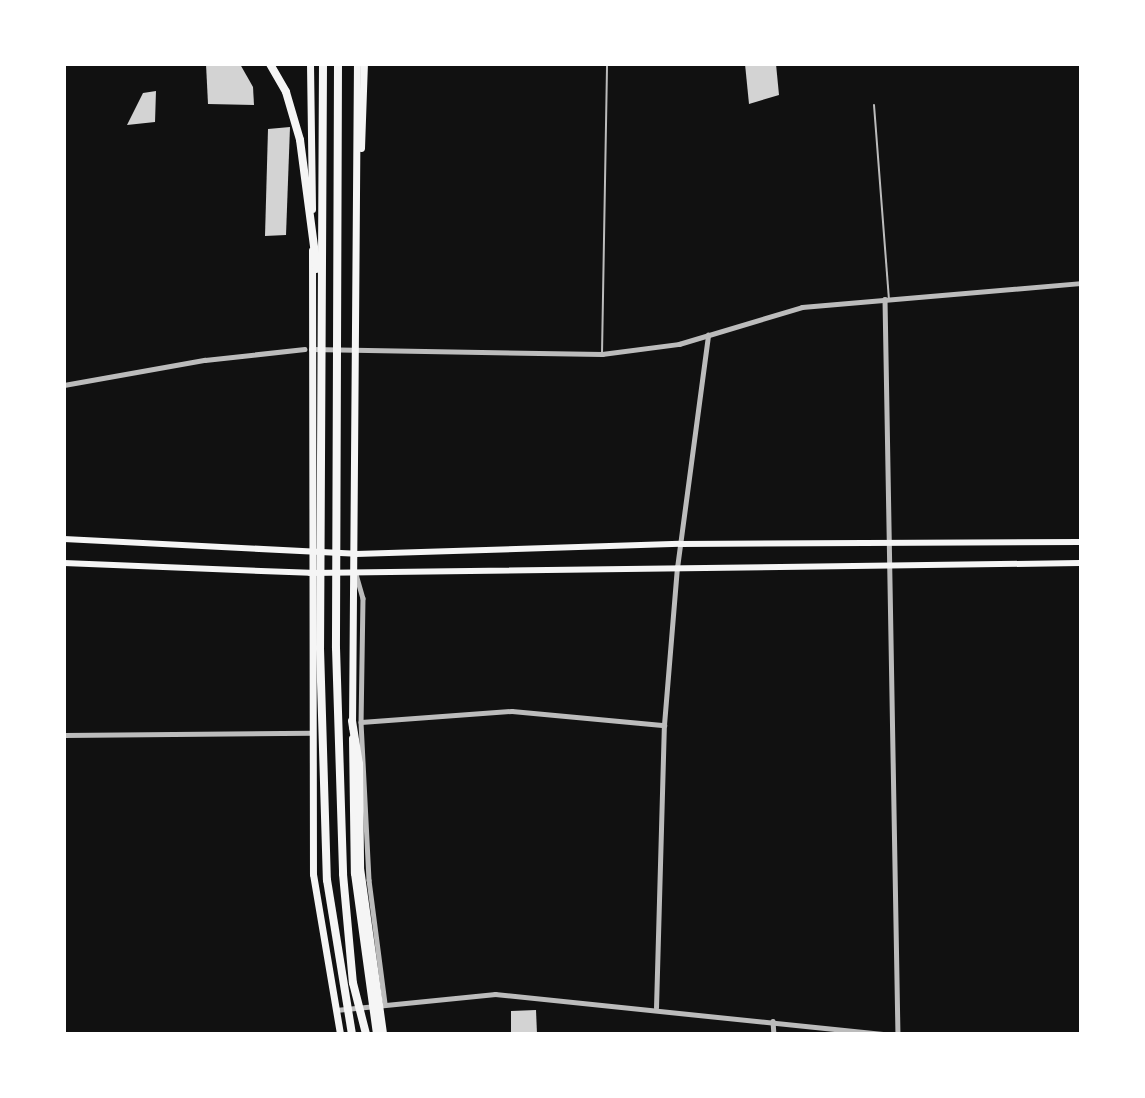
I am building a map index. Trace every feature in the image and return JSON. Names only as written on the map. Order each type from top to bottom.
[{"type":"highway","points":[[270,64],[286,92],[300,140],[320,296]]},
{"type":"highway","points":[[323,64],[320,296],[320,648],[327,880],[352,1034]]},
{"type":"highway","points":[[339,64],[340,755],[351,962],[366,1034]]},
{"type":"highway","points":[[356,722],[359,764],[360,868],[383,1034]]},
{"type":"main road","points":[[310,64],[308,349],[313,874],[340,1034]]},
{"type":"main road","points":[[357,64],[358,350],[354,873],[370,1006],[376,1034]]},
{"type":"main road","points":[[357,172],[364,64]]},
{"type":"main road","points":[[64,538],[356,554],[680,544],[1080,542]]},
{"type":"main road","points":[[64,563],[310,573],[1080,563]]},
{"type":"street","points":[[64,385],[205,360],[308,349],[602,354],[708,335],[781,310],[887,298],[1080,283]]},
{"type":"street","points":[[887,298],[898,1034]]},
{"type":"street","points":[[656,1008],[664,724],[677,568],[708,335]]},
{"type":"street","points":[[385,1004],[369,880],[356,722],[512,711],[664,724]]},
{"type":"street","points":[[64,735],[311,733]]},
{"type":"street","points":[[335,1010],[482,994],[656,1008],[885,1034]]},
{"type":"street","points":[[773,1021],[774,1034]]},
{"type":"lane","points":[[293,64],[302,64]]},
{"type":"lane","points":[[602,354],[607,64]]},
{"type":"lane","points":[[874,105],[887,298]]},
{"type":"building","points":[[206,64],[240,64],[253,87],[254,105],[208,104]]},
{"type":"building","points":[[745,64],[776,64],[779,95],[749,104]]},
{"type":"building","points":[[156,91],[155,122],[127,125],[143,93]]},
{"type":"building","points":[[290,127],[286,235],[265,236],[268,129]]},
{"type":"building","points":[[536,1010],[537,1034],[511,1034],[511,1011]]}]
